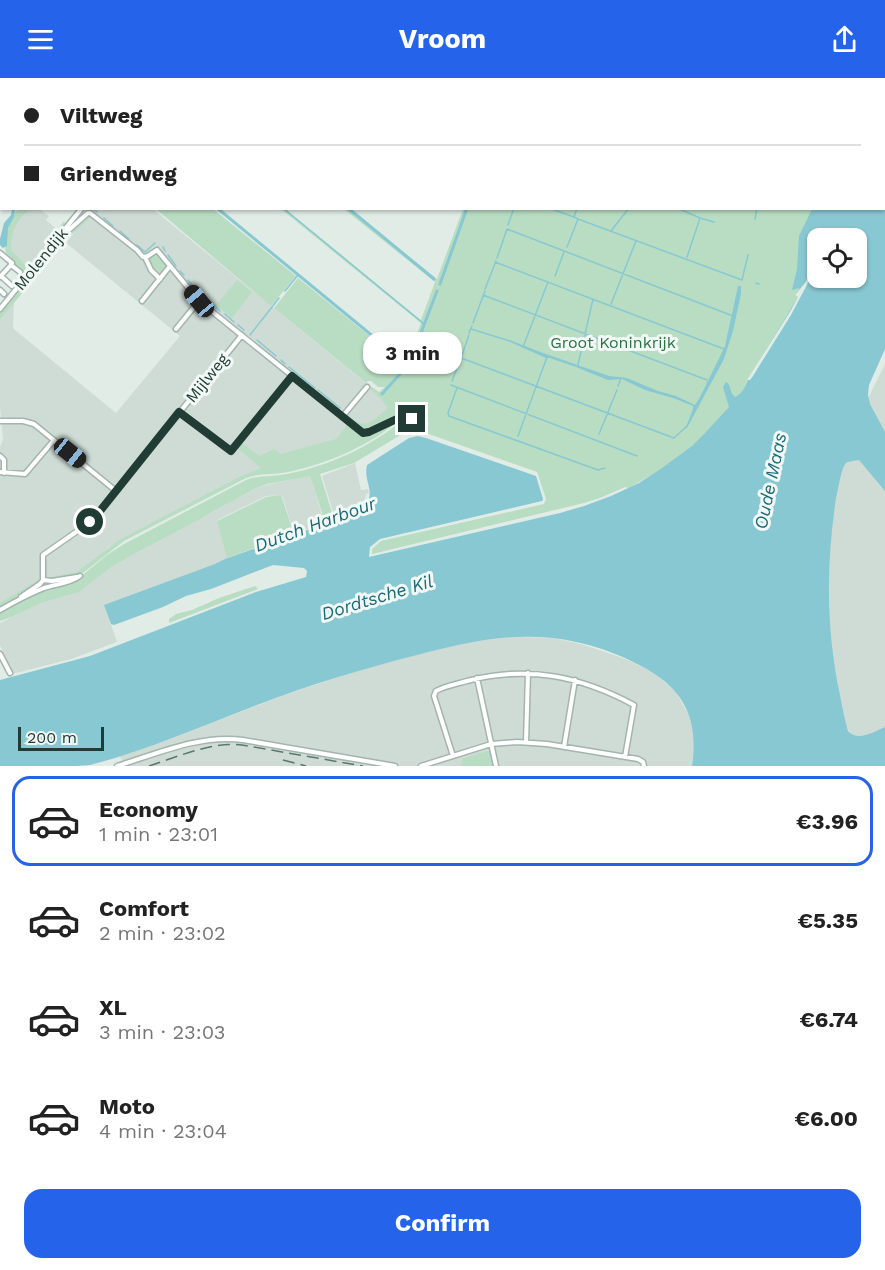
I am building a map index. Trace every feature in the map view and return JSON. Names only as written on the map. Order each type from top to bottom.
[{"type":"street","points":[[0,103],[0,112]]},
{"type":"street","name":"Molendijk","points":[[0,309],[80,210]]},
{"type":"street","points":[[62,234],[90,213],[143,257],[146,257],[151,270],[160,279]]},
{"type":"street","points":[[146,257],[157,250],[199,301],[360,432],[366,434],[401,417],[412,419]]},
{"type":"street","points":[[0,253],[12,263],[1,277],[12,286]]},
{"type":"street","points":[[10,265],[20,272]]},
{"type":"street","points":[[142,301],[170,266]]},
{"type":"street","points":[[0,290],[4,294]]},
{"type":"street","points":[[176,329],[199,301]]},
{"type":"street","name":"Mijlweg","points":[[43,580],[43,555],[90,522],[242,335]]},
{"type":"street","points":[[179,412],[231,451],[292,376]]},
{"type":"street","points":[[342,417],[367,387]]},
{"type":"street","points":[[0,421],[31,422],[116,491]]},
{"type":"street","points":[[0,456],[4,460],[2,472],[26,474],[54,440]]},
{"type":"street","points":[[0,609],[44,589],[72,582],[80,576],[52,581],[43,580],[16,601]]},
{"type":"street","points":[[0,654],[10,674]]},
{"type":"street","points":[[526,742],[528,673]]},
{"type":"street","points":[[453,756],[435,693],[438,689],[477,678],[528,673],[576,680],[606,690],[634,705],[625,757]]},
{"type":"street","points":[[477,678],[496,766]]},
{"type":"street","points":[[564,747],[576,680]]},
{"type":"street","points":[[117,766],[201,741],[222,738],[395,766]]},
{"type":"street","points":[[421,766],[491,744],[526,742],[625,757],[643,762],[644,766]]},
{"type":"shaded area","points":[[25,210],[40,210],[49,216],[46,220],[58,230],[30,268],[12,253],[9,245],[11,226]]},
{"type":"shaded area","points":[[93,210],[154,210],[380,395],[380,398],[393,411],[367,437],[338,455],[242,476],[109,547],[80,573],[34,590],[0,611],[0,447],[3,439],[0,407],[0,320],[14,303],[14,329],[116,413],[180,336],[66,243]]},
{"type":"shaded area","points":[[885,364],[885,766],[862,766],[822,661],[831,473]]},
{"type":"shaded area","points":[[355,463],[361,490],[368,489],[369,493],[366,494],[362,504],[349,509],[350,513],[347,514],[346,511],[334,515],[322,476]]},
{"type":"shaded area","points":[[310,475],[323,519],[321,524],[294,534],[282,495],[266,496],[217,520],[229,563],[105,607],[117,642],[71,659],[12,674],[0,645],[0,623],[249,491]]},
{"type":"shaded area","points":[[521,637],[553,638],[581,644],[623,658],[653,672],[675,691],[688,713],[695,741],[692,766],[125,766],[120,756],[353,672],[470,642]]},
{"type":"green space","points":[[29,210],[18,222],[11,244],[11,250],[26,265],[27,268],[23,274],[13,265],[15,262],[6,253],[5,248],[8,227],[15,212]]},
{"type":"green space","points":[[157,210],[214,210],[296,276],[271,306]]},
{"type":"green space","name":"Groot Koninkrijk","points":[[282,210],[286,210],[421,320],[435,282],[345,210],[351,210],[437,279],[463,210],[844,210],[827,228],[807,228],[807,286],[734,407],[687,454],[629,488],[625,487],[600,498],[372,554],[372,549],[381,541],[544,504],[546,499],[537,472],[426,433],[429,423],[407,416],[411,411],[369,431],[354,426],[347,419],[350,417],[361,423],[370,422],[388,408],[369,388],[372,387],[379,392],[385,387],[378,387],[371,381],[366,383],[274,308],[298,278],[403,363],[407,359],[421,323]]},
{"type":"green space","points":[[90,214],[92,216],[67,239],[0,320],[0,312],[60,239]]},
{"type":"green space","points":[[64,221],[61,232],[15,288]]},
{"type":"green space","points":[[160,256],[166,267],[158,274],[151,267],[150,262],[151,257]]},
{"type":"green space","points":[[237,280],[252,292],[232,318],[216,305]]},
{"type":"green space","points":[[402,418],[377,437],[333,459],[288,472],[246,478],[124,541],[79,576],[51,580],[51,577],[77,572],[119,540],[241,476],[261,468],[236,447],[241,442],[259,456],[274,449],[281,454],[336,439],[348,424],[366,435]]},
{"type":"green space","points":[[404,419],[413,422],[412,428],[354,463],[320,474],[333,516],[324,519],[310,476],[267,484],[130,556],[111,567],[79,592],[43,602],[0,621],[0,610],[13,602],[45,589],[74,582],[124,544],[246,480],[287,474],[334,460],[378,438]]},
{"type":"green space","points":[[281,495],[294,534],[227,558],[217,521],[266,497]]},
{"type":"green space","points":[[40,579],[37,584],[0,608],[0,603]]},
{"type":"green space","points":[[255,586],[258,589],[169,623],[169,619],[176,614]]},
{"type":"green space","points":[[490,750],[493,766],[461,766],[462,759]]},
{"type":"water","points":[[12,210],[15,210],[8,228],[7,246],[3,248],[0,245],[0,239],[4,223],[11,215]]},
{"type":"water","points":[[812,210],[885,210],[885,349],[869,385],[868,395],[870,404],[885,432],[885,491],[859,460],[847,462],[844,466],[836,498],[830,548],[829,597],[835,671],[848,731],[861,736],[885,727],[885,766],[692,766],[694,749],[690,720],[678,695],[668,684],[629,660],[604,650],[564,640],[522,637],[461,644],[356,672],[277,698],[153,745],[90,765],[0,766],[0,680],[90,656],[256,592],[306,577],[307,571],[304,568],[273,565],[114,625],[111,624],[104,605],[364,507],[368,502],[370,492],[367,465],[409,438],[418,436],[426,438],[536,476],[543,499],[380,539],[370,547],[369,557],[560,513],[611,496],[639,483],[692,446],[729,407],[723,387],[726,382],[735,397],[742,391],[798,297],[795,295],[800,288],[792,290],[797,269],[799,236]]},
{"type":"water","points":[[738,286],[741,286],[741,294],[724,359],[687,428],[693,406],[645,390],[622,379],[608,380],[546,358],[508,341],[609,376],[627,378],[695,405],[725,346]]},
{"type":"pier","points":[[807,279],[807,285],[791,315],[753,376],[747,380],[791,310],[798,297],[795,295]]},
{"type":"waterway","points":[[219,210],[403,361]]},
{"type":"waterway","points":[[285,210],[424,324]]},
{"type":"waterway","points":[[350,210],[434,279]]},
{"type":"waterway","points":[[440,284],[466,210]]},
{"type":"waterway","points":[[508,225],[513,210]]},
{"type":"waterway","points":[[555,210],[574,217]]},
{"type":"waterway","points":[[567,247],[578,219],[574,217],[576,210]]},
{"type":"waterway","points":[[611,231],[627,210]]},
{"type":"waterway","points":[[682,210],[714,222]]},
{"type":"waterway","points":[[755,219],[757,210]]},
{"type":"waterway","points":[[104,218],[113,226]]},
{"type":"waterway","points":[[687,257],[700,218]]},
{"type":"waterway","points":[[578,219],[742,280],[748,255]]},
{"type":"waterway","points":[[497,258],[507,229],[733,316]]},
{"type":"waterway","points":[[120,231],[129,239]]},
{"type":"waterway","points":[[611,304],[636,241]]},
{"type":"waterway","points":[[137,245],[145,252],[155,243]]},
{"type":"waterway","points":[[163,247],[165,251]]},
{"type":"waterway","points":[[555,276],[564,252]]},
{"type":"waterway","points":[[168,255],[176,266]]},
{"type":"waterway","points":[[485,289],[496,261]]},
{"type":"waterway","points":[[495,262],[724,349]]},
{"type":"waterway","points":[[180,271],[184,275]]},
{"type":"waterway","points":[[285,291],[298,275]]},
{"type":"waterway","points":[[188,280],[192,285]]},
{"type":"waterway","points":[[523,347],[548,282]]},
{"type":"waterway","points":[[196,290],[201,295]]},
{"type":"waterway","points":[[382,394],[409,364],[437,291]]},
{"type":"waterway","points":[[473,323],[485,291]]},
{"type":"waterway","points":[[483,295],[707,380]]},
{"type":"waterway","points":[[250,335],[279,298]]},
{"type":"waterway","points":[[578,365],[593,299]]},
{"type":"waterway","points":[[214,305],[220,311]]},
{"type":"waterway","points":[[225,314],[234,322]]},
{"type":"waterway","points":[[238,325],[244,330]]},
{"type":"waterway","points":[[469,333],[472,326]]},
{"type":"waterway","points":[[471,329],[510,341]]},
{"type":"waterway","points":[[469,335],[461,358],[674,438],[687,426]]},
{"type":"waterway","points":[[257,340],[276,356]]},
{"type":"waterway","points":[[518,436],[547,357]]},
{"type":"waterway","points":[[452,381],[461,358]]},
{"type":"waterway","points":[[281,360],[285,364]]},
{"type":"waterway","points":[[289,367],[315,388]]},
{"type":"waterway","points":[[618,386],[621,378]]},
{"type":"waterway","points":[[451,385],[637,456]]},
{"type":"waterway","points":[[457,388],[449,416],[598,470],[605,468]]},
{"type":"waterway","points":[[318,390],[340,408]]},
{"type":"waterway","points":[[599,434],[617,390]]},
{"type":"railway","points":[[149,766],[195,751],[231,744],[363,766]]},
{"type":"railway","points":[[283,760],[306,766]]},
{"type":"route","points":[[90,522],[179,412],[231,451],[292,376],[363,433],[366,434],[401,417],[412,419]]},
{"type":"water label","name":"Oude Maas","points":[[770,481]]},
{"type":"water label","name":"Dutch Harbour","points":[[315,524]]},
{"type":"water label","name":"Dordtsche Kil","points":[[377,597]]}]
